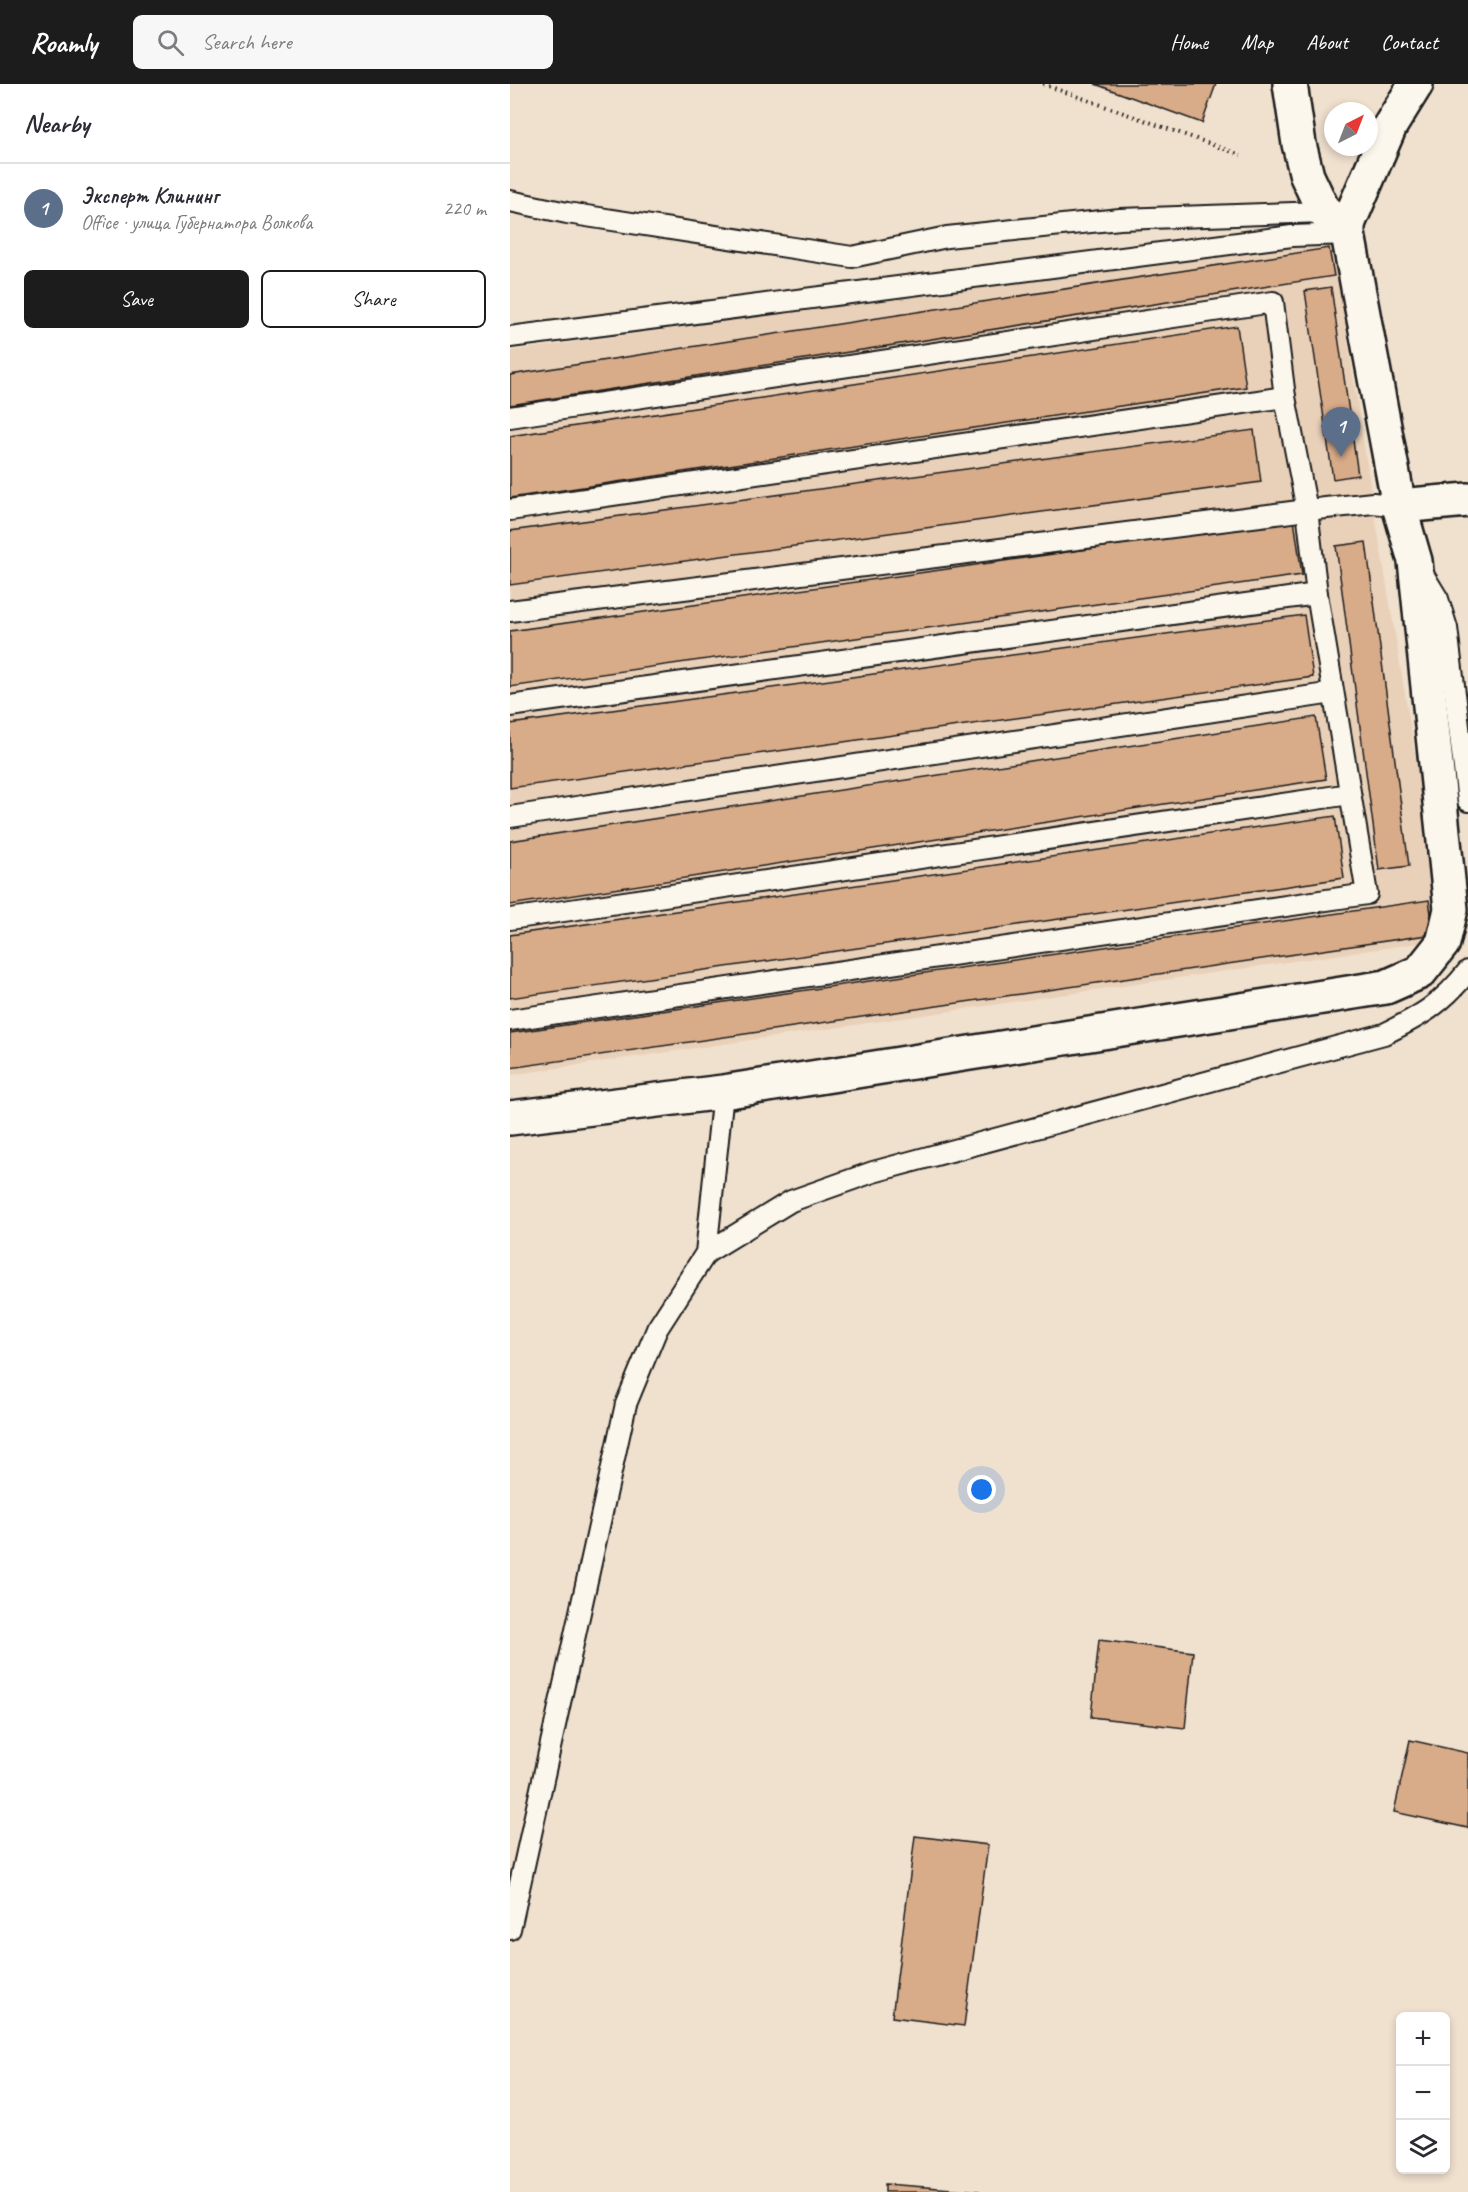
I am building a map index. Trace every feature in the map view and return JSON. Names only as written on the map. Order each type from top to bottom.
[{"type":"street","points":[[510,1118],[723,1092],[1386,987],[1420,972],[1443,943],[1451,909],[1415,561],[1399,506],[1340,224],[1307,176],[1299,144],[1290,84]]},
{"type":"street","points":[[1340,224],[1390,126],[1416,84]]},
{"type":"street","points":[[1399,506],[1468,500]]},
{"type":"lane","points":[[510,201],[567,213],[852,257],[947,237],[1120,219],[1340,224]]},
{"type":"lane","points":[[510,337],[1292,236],[1340,224]]},
{"type":"lane","points":[[510,417],[1273,302],[1285,397],[1307,510],[1317,594],[1367,894],[510,1020]]},
{"type":"lane","points":[[510,510],[1285,397]]},
{"type":"lane","points":[[510,611],[1307,510],[1373,503],[1399,506]]},
{"type":"lane","points":[[1415,561],[1438,599],[1447,628],[1468,801]]},
{"type":"lane","points":[[510,706],[1317,594]]},
{"type":"lane","points":[[510,818],[1334,693]]},
{"type":"lane","points":[[510,919],[1350,794]]},
{"type":"lane","points":[[510,1929],[626,1404],[657,1329],[706,1253],[791,1201],[873,1172],[1384,1034],[1425,1013],[1456,987],[1468,971]]},
{"type":"lane","points":[[706,1253],[723,1092]]},
{"type":"path","points":[[1043,84],[1241,155]]},
{"type":"shaded area","points":[[1332,239],[1373,503],[1446,939],[510,1075],[510,351]]},
{"type":"building","points":[[1095,84],[1216,84],[1202,123]]},
{"type":"building","points":[[1329,248],[1334,276],[510,405],[510,375]]},
{"type":"building","points":[[1331,287],[1358,475],[1333,479],[1305,291]]},
{"type":"building","points":[[1237,326],[1246,387],[510,498],[510,436]]},
{"type":"building","points":[[1254,430],[1261,482],[510,585],[510,531]]},
{"type":"building","points":[[1294,520],[1302,575],[510,687],[510,631]]},
{"type":"building","points":[[1366,542],[1409,866],[1379,870],[1336,546]]},
{"type":"building","points":[[1304,615],[1313,677],[510,788],[510,724]]},
{"type":"building","points":[[1316,717],[1326,779],[510,905],[510,841]]},
{"type":"building","points":[[1335,816],[1344,878],[510,998],[510,935]]},
{"type":"building","points":[[1429,900],[1434,934],[510,1068],[510,1033]]},
{"type":"building","points":[[1099,1640],[1193,1652],[1185,1728],[1091,1717]]},
{"type":"building","points":[[1410,1740],[1468,1753],[1468,1828],[1394,1812]]},
{"type":"building","points":[[915,1836],[988,1845],[964,2026],[892,2017]]},
{"type":"building","points":[[885,2184],[979,2191],[979,2192],[885,2192]]},
{"type":"place","name":"Эксперт Клининг","points":[[1341,457]]}]
